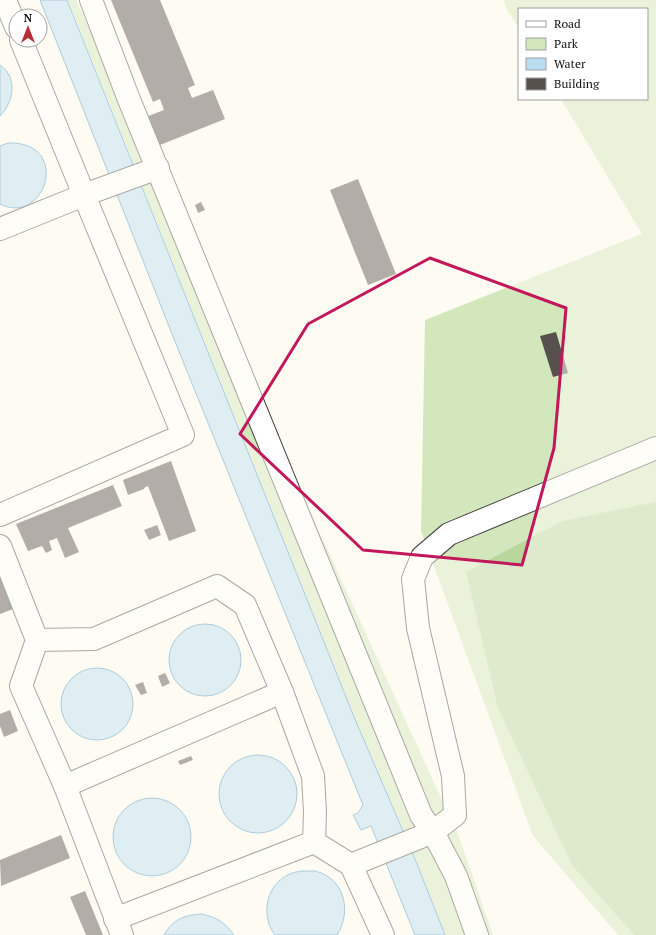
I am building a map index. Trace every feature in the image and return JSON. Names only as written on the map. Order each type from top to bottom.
[{"type":"lane","points":[[91,0],[421,815],[434,832],[456,876],[477,935]]},
{"type":"lane","points":[[0,514],[183,435],[24,48]]},
{"type":"lane","points":[[0,229],[158,168]]},
{"type":"lane","points":[[351,865],[434,832],[455,815],[453,776],[418,628],[413,579],[422,557],[449,534],[656,448]]},
{"type":"lane","points":[[0,546],[37,640],[21,686],[64,786],[118,927],[314,842]]},
{"type":"lane","points":[[37,640],[94,639],[217,586],[245,605],[282,692],[313,776],[316,812],[314,842]]},
{"type":"lane","points":[[64,786],[282,692]]},
{"type":"lane","points":[[314,842],[351,865],[383,935]]},
{"type":"highlighted area","points":[[430,258],[566,308],[554,448],[522,565],[363,550],[240,434],[308,324]]},
{"type":"green space","points":[[68,0],[76,0],[459,837],[493,935],[445,935],[415,859],[354,717]]},
{"type":"green space","points":[[504,0],[656,0],[656,935],[618,935],[533,836],[421,531],[425,320],[642,234],[562,100],[648,100],[648,8],[518,8],[518,27],[506,8]]},
{"type":"green space","points":[[656,502],[656,935],[634,935],[572,865],[498,708],[466,572],[562,521]]},
{"type":"water","points":[[40,0],[67,0],[354,717],[415,859],[445,935],[415,935],[371,826],[361,830],[353,815],[358,813],[363,805],[176,344],[48,20],[48,8],[43,8]]},
{"type":"water","points":[[0,65],[10,76],[12,90],[8,104],[0,116]]},
{"type":"water","points":[[8,143],[28,146],[40,155],[46,167],[45,181],[40,194],[30,204],[16,208],[0,204],[0,146]]},
{"type":"water","points":[[198,624],[212,624],[219,626],[231,634],[239,646],[241,660],[239,674],[231,686],[219,694],[212,696],[198,696],[191,694],[179,686],[171,674],[169,667],[169,653],[171,646],[179,634],[191,626]]},
{"type":"water","points":[[90,668],[104,668],[111,670],[123,678],[131,690],[133,704],[131,718],[123,730],[111,738],[104,740],[90,740],[83,738],[71,730],[63,718],[61,711],[61,697],[63,690],[71,678],[83,670]]},
{"type":"water","points":[[258,755],[273,758],[286,766],[294,779],[297,794],[294,809],[286,822],[273,830],[258,833],[243,830],[230,822],[222,809],[219,794],[222,779],[230,766],[243,758]]},
{"type":"water","points":[[144,798],[160,798],[174,804],[185,815],[191,829],[191,845],[185,859],[174,870],[160,876],[144,876],[130,870],[119,859],[113,845],[113,829],[119,815],[130,804]]},
{"type":"water","points":[[315,871],[325,875],[339,888],[345,906],[342,926],[337,935],[275,935],[270,927],[267,910],[268,901],[275,885],[291,873]]},
{"type":"water","points":[[202,914],[220,921],[234,935],[164,935],[171,925],[180,919],[190,915]]},
{"type":"building","points":[[111,0],[160,0],[195,85],[188,88],[192,98],[213,90],[225,119],[155,147],[143,118],[164,110],[160,99],[153,102]]},
{"type":"building","points":[[358,179],[396,274],[368,285],[330,190]]},
{"type":"building","points":[[201,202],[205,210],[198,213],[195,205]]},
{"type":"building","points":[[556,332],[568,373],[553,377],[540,336]]},
{"type":"building","points":[[171,461],[196,531],[169,541],[148,486],[128,495],[123,480]]},
{"type":"building","points":[[113,485],[122,506],[68,528],[79,552],[65,558],[57,538],[49,541],[52,550],[46,553],[42,546],[28,551],[16,524]]},
{"type":"building","points":[[157,525],[161,535],[149,540],[144,530]]},
{"type":"building","points":[[0,564],[18,607],[0,614]]},
{"type":"building","points":[[165,673],[170,683],[162,687],[158,676]]},
{"type":"building","points":[[143,682],[147,693],[141,695],[135,685]]},
{"type":"building","points":[[10,710],[18,731],[4,737],[0,726],[0,714]]},
{"type":"building","points":[[191,756],[193,760],[180,765],[178,761]]},
{"type":"building","points":[[61,835],[70,858],[1,886],[0,860]]},
{"type":"building","points":[[85,891],[103,935],[86,935],[70,897]]}]
